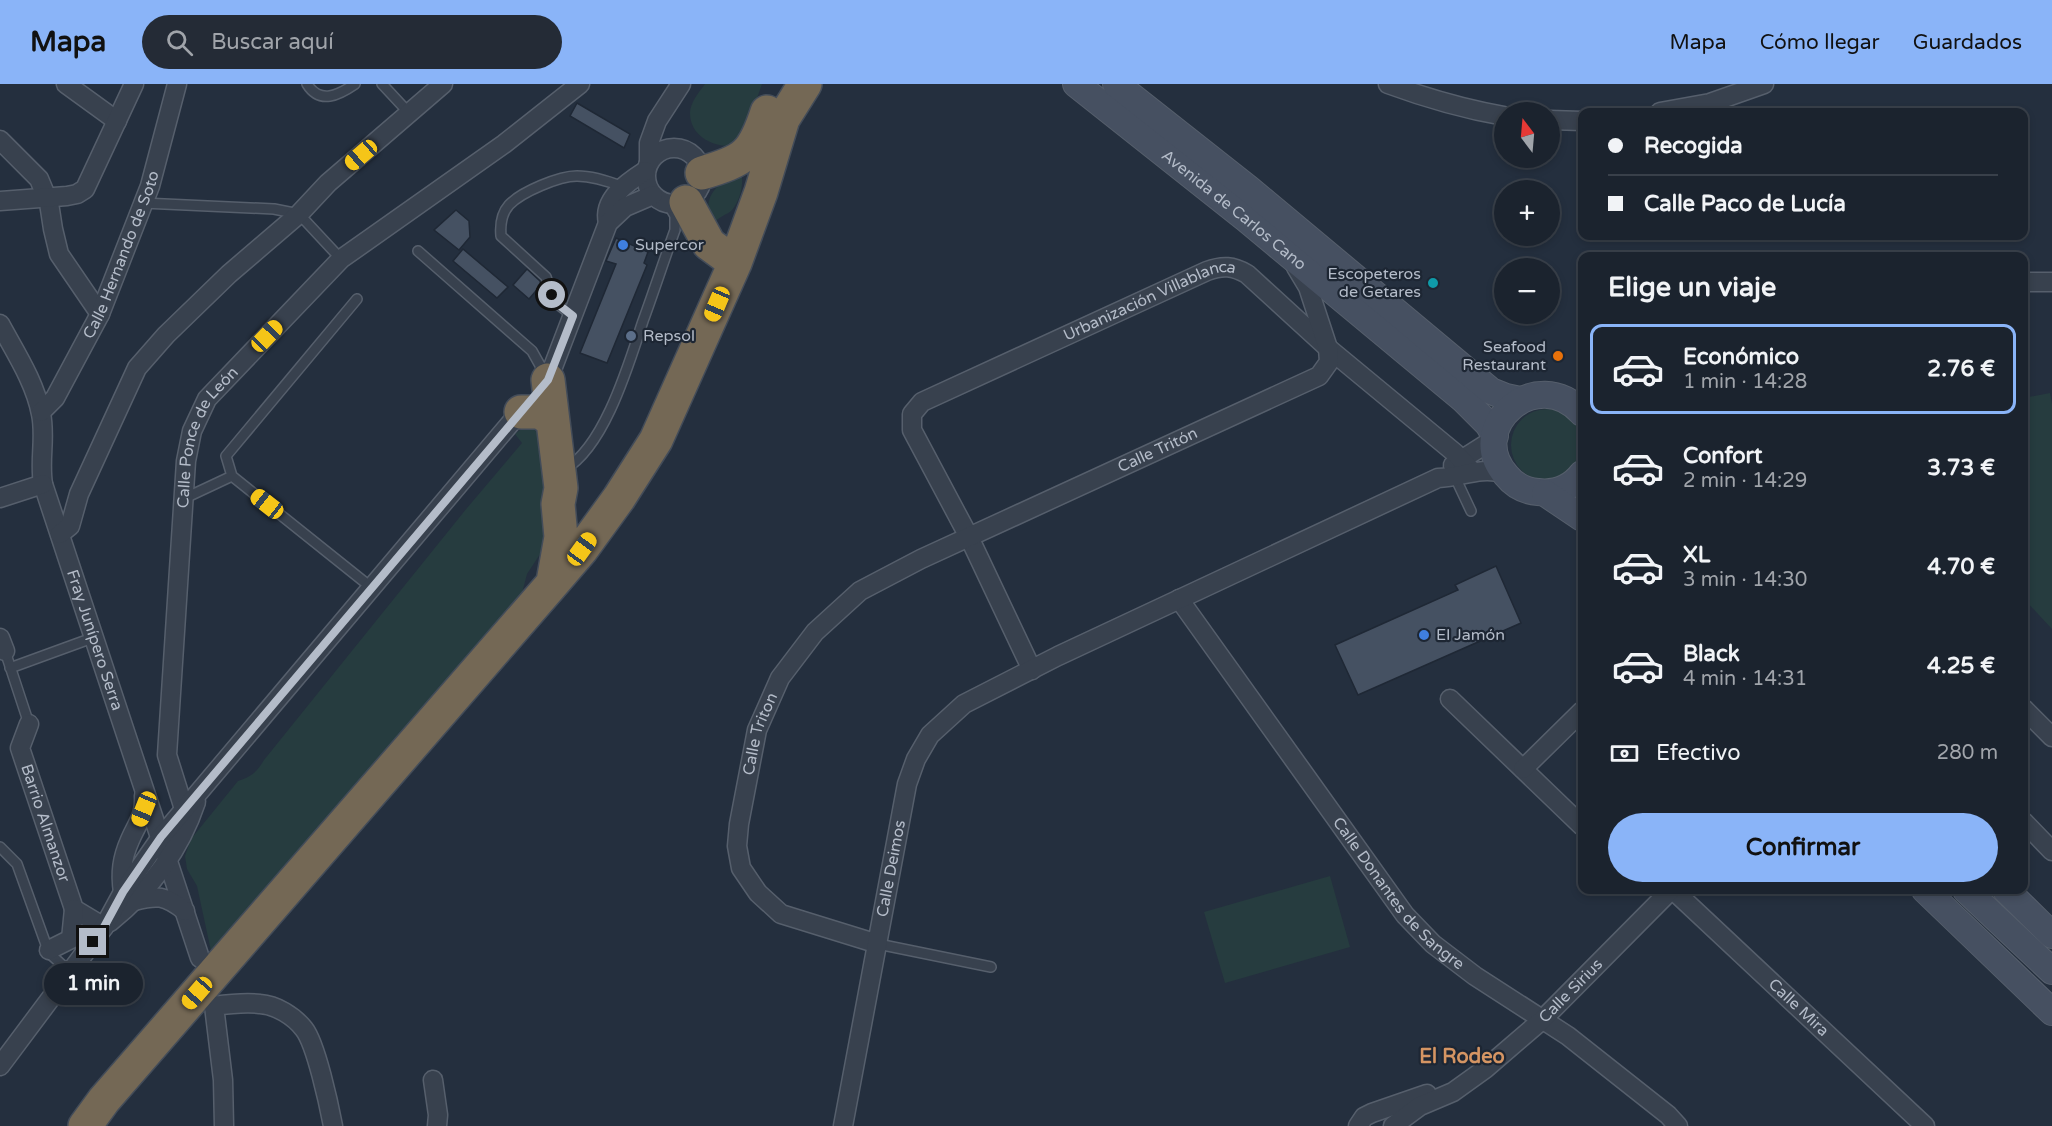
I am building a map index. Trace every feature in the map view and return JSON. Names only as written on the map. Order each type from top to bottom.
[{"type":"highway","points":[[702,173],[737,160],[752,150],[770,101],[792,93]]},
{"type":"highway","points":[[85,1126],[104,1100],[582,549],[620,498],[656,440],[735,263],[761,192],[792,93]]},
{"type":"highway","points":[[669,200],[709,244],[735,263]]},
{"type":"highway","points":[[548,380],[560,480],[558,504],[561,537],[553,583]]},
{"type":"highway","points":[[521,412],[540,412],[552,420]]},
{"type":"highway","points":[[560,480],[569,500],[580,509],[594,512],[620,498]]},
{"type":"highway","points":[[74,1126],[89,1109],[104,1100]]},
{"type":"street","points":[[66,84],[117,121]]},
{"type":"street","points":[[0,201],[67,196],[85,189],[134,84]]},
{"type":"street","name":"Calle Hernando de Soto","points":[[41,412],[55,398],[100,314],[150,186],[177,84]]},
{"type":"street","points":[[60,534],[70,526],[79,494],[137,368],[166,335],[229,274],[299,214],[328,183],[443,84]]},
{"type":"street","name":"Calle Ponce de León","points":[[184,810],[167,755],[186,460],[192,431],[207,399],[341,259],[504,144],[580,84]]},
{"type":"street","points":[[669,200],[648,188],[649,142],[657,121],[681,84]]},
{"type":"street","name":"Avenida de Carlos Cano","points":[[1076,84],[1287,252],[1464,400],[1488,424],[1495,437]]},
{"type":"street","name":"Avenida de Carlos Cano","points":[[1116,84],[1249,189],[1491,391],[1520,400]]},
{"type":"street","points":[[1388,84],[1420,96],[1469,110],[1494,114]]},
{"type":"street","points":[[1682,108],[1710,103],[1764,84]]},
{"type":"street","points":[[1560,120],[1578,121]]},
{"type":"street","points":[[0,140],[39,179],[47,198],[59,254],[100,314]]},
{"type":"street","points":[[0,1066],[128,897],[161,837],[548,380],[608,223],[625,207],[693,197],[702,182],[702,173],[695,157],[680,148],[671,147],[662,150],[623,187],[608,207],[606,216],[608,223]]},
{"type":"street","points":[[1287,252],[1308,287],[1328,348]]},
{"type":"street","name":"Urbanización Villablanca","points":[[1032,670],[969,537],[912,430],[912,414],[922,402],[1217,267],[1228,266],[1247,274],[1328,348],[1455,453],[1457,472]]},
{"type":"street","points":[[2028,282],[2052,282]]},
{"type":"street","name":"Fray Junípero Serra","points":[[0,324],[30,381],[41,412],[44,439],[41,468],[44,484],[200,958]]},
{"type":"street","name":"Calle Tritón","points":[[969,537],[1319,376],[1329,362],[1328,348]]},
{"type":"street","points":[[1577,401],[1543,394],[1520,400],[1502,416],[1495,437],[1495,451],[1504,473],[1512,482],[1522,488],[1545,493],[1578,518]]},
{"type":"street","name":"Calle Deimos","points":[[843,1126],[908,784],[916,759],[930,735],[964,704],[1058,656],[1457,472],[1495,437]]},
{"type":"street","points":[[1457,472],[1488,470],[1504,473]]},
{"type":"street","points":[[1545,493],[1568,487],[1578,478]]},
{"type":"street","points":[[0,498],[44,484]]},
{"type":"street","name":"Calle Triton","points":[[878,944],[781,914],[758,893],[741,868],[737,846],[739,824],[757,730],[780,678],[815,632],[860,591],[969,537]]},
{"type":"street","name":"Calle Donantes de Sangre","points":[[1179,599],[1405,915],[1433,944],[1475,976],[1568,1036],[1668,1115],[1678,1126]]},
{"type":"street","points":[[1450,699],[1578,822]]},
{"type":"street","points":[[2028,713],[2052,737]]},
{"type":"street","points":[[1523,770],[1578,715]]},
{"type":"street","name":"Barrio Almanzor","points":[[29,724],[20,748],[74,909],[71,939],[49,950]]},
{"type":"street","points":[[128,897],[120,874],[124,855],[144,809],[144,784]]},
{"type":"street","points":[[128,897],[152,881],[168,859],[189,823],[200,791]]},
{"type":"street","points":[[2028,826],[2052,851]]},
{"type":"street","name":"Calle Sirius","points":[[1393,1126],[1420,1106],[1453,1092],[1485,1069],[1542,1020],[1661,894]]},
{"type":"street","name":"Calle Mira","points":[[1665,894],[1925,1126]]},
{"type":"street","points":[[1929,894],[2052,1012]]},
{"type":"street","points":[[1970,894],[2052,971]]},
{"type":"street","points":[[2010,894],[2052,935]]},
{"type":"street","points":[[128,897],[155,896],[176,904],[184,911]]},
{"type":"street","points":[[74,909],[104,927]]},
{"type":"street","points":[[224,1126],[223,1080],[214,1006],[261,1004],[278,1009],[305,1030],[327,1096],[333,1126]]},
{"type":"street","points":[[433,1080],[438,1115],[437,1126]]},
{"type":"street","name":"Calle Sirius","points":[[1361,1121],[1422,1095],[1464,1084]]},
{"type":"street","name":"Calle Sirius","points":[[1361,1121],[1372,1115],[1379,1117],[1388,1126]]},
{"type":"lane","points":[[307,84],[315,93],[328,97],[340,94],[355,84]]},
{"type":"lane","points":[[382,84],[409,113]]},
{"type":"lane","points":[[573,316],[559,305],[552,295],[546,277],[501,236],[502,215],[516,200],[558,178],[577,176],[595,178],[623,187]]},
{"type":"lane","points":[[560,480],[584,454],[619,392],[675,230],[675,216],[669,200]]},
{"type":"lane","points":[[143,203],[274,209],[299,214],[341,259]]},
{"type":"lane","points":[[418,250],[532,351],[548,380]]},
{"type":"lane","points":[[357,299],[226,456],[232,476],[372,588]]},
{"type":"lane","points":[[1457,472],[1471,511]]},
{"type":"lane","points":[[183,500],[232,476]]},
{"type":"lane","name":"Barrio Almanzor","points":[[29,724],[5,652],[95,637]]},
{"type":"lane","points":[[0,847],[17,864],[49,950],[70,972]]},
{"type":"lane","points":[[878,944],[991,967]]},
{"type":"green space","points":[[705,84],[762,84],[745,133],[729,146],[715,144],[703,138],[691,121],[692,105]]},
{"type":"green space","points":[[739,175],[742,177],[742,186],[737,203],[732,210],[716,221],[709,212],[710,197],[717,187]]},
{"type":"green space","points":[[2050,393],[2052,404],[2052,629],[2028,603],[2028,397]]},
{"type":"green space","points":[[1540,409],[1554,409],[1573,419],[1577,425],[1578,463],[1573,471],[1554,481],[1540,481],[1521,471],[1511,452],[1511,438],[1521,419]]},
{"type":"green space","points":[[524,427],[535,431],[541,442],[552,536],[527,574],[522,593],[211,951],[197,886],[187,869],[185,856],[191,839],[238,781],[250,776],[259,768],[467,508],[522,443],[515,434]]},
{"type":"green space","points":[[1330,876],[1350,947],[1225,983],[1204,912]]},
{"type":"building","points":[[577,103],[630,134],[624,148],[570,116]]},
{"type":"building","points":[[456,210],[469,221],[470,237],[459,250],[434,230]]},
{"type":"building","points":[[616,238],[648,252],[644,263],[647,265],[607,363],[580,353],[616,264],[606,261]]},
{"type":"building","points":[[463,249],[508,287],[497,298],[453,261]]},
{"type":"building","points":[[527,269],[540,281],[541,285],[529,299],[513,285]]},
{"type":"building","name":"El Jamón","points":[[1496,566],[1521,623],[1358,695],[1335,645],[1458,590],[1455,585]]},
{"type":"place","name":"Supercor","points":[[623,245]]},
{"type":"place","name":"Escopeteros de Getares","points":[[1433,283]]},
{"type":"place","name":"Repsol","points":[[631,336]]},
{"type":"place","name":"Seafood Restaurant","points":[[1558,356]]},
{"type":"place","name":"El Jamón","points":[[1424,635]]},
{"type":"district","name":"El Rodeo","points":[[1462,1057]]},
{"type":"route","points":[[93,942],[137,870],[161,837],[548,380],[573,316],[559,305],[552,295]]}]
